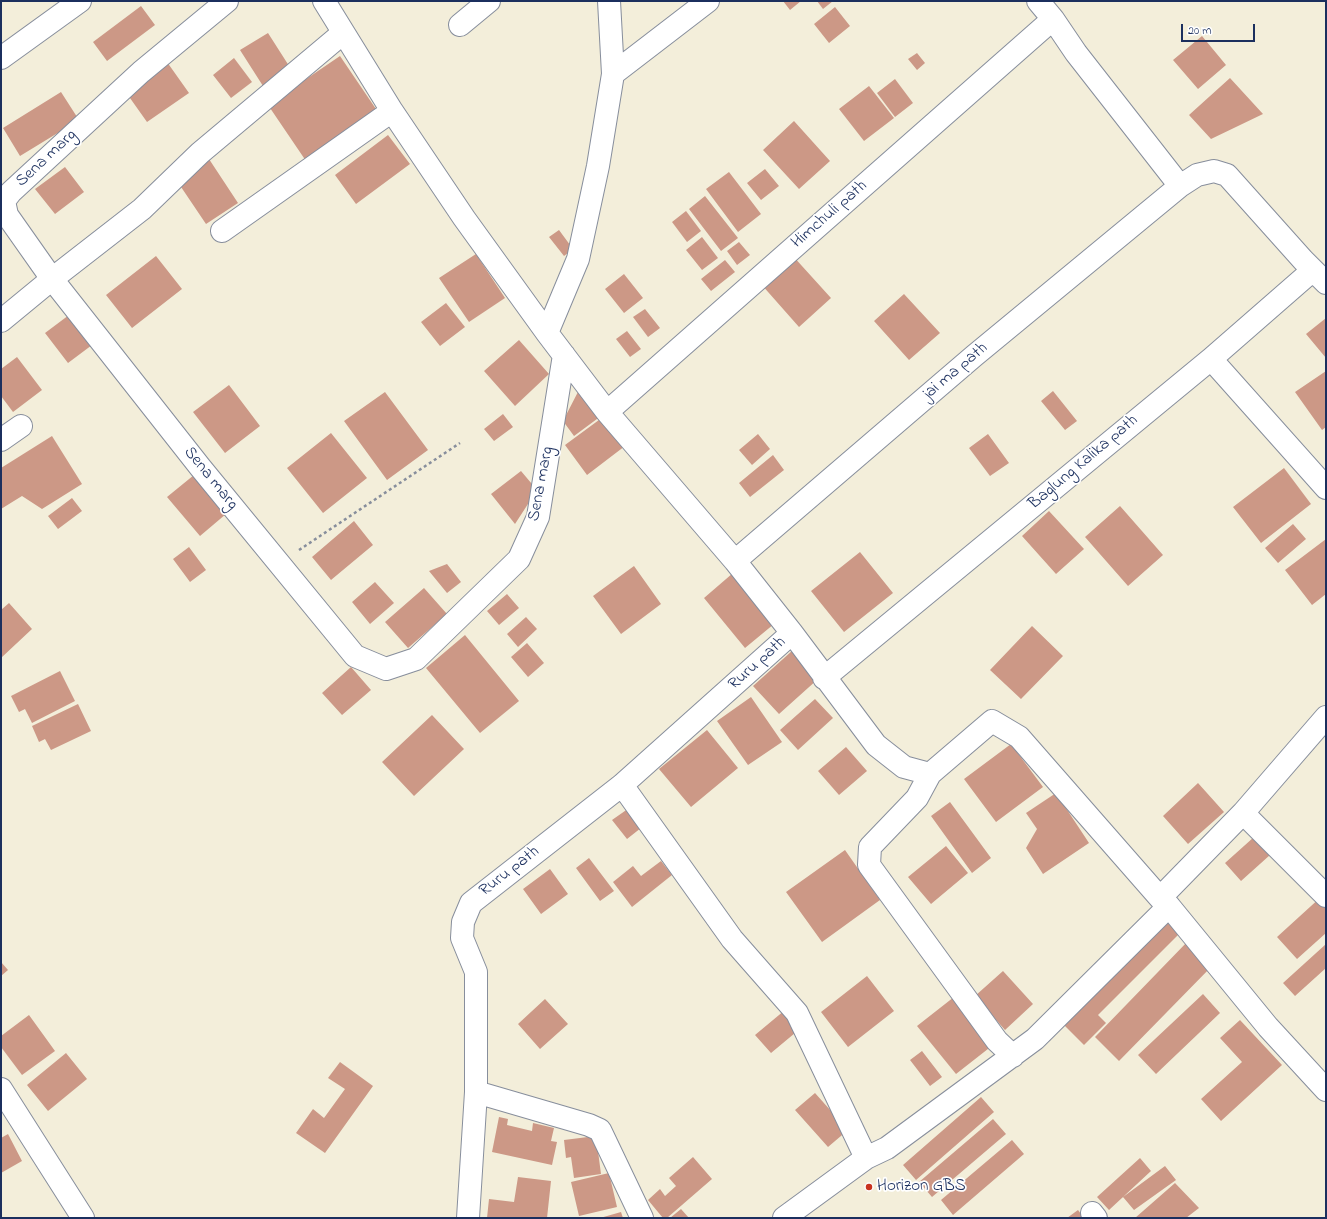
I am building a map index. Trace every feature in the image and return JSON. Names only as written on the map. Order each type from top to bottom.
[{"type":"street","points":[[1,58],[80,1]]},
{"type":"street","name":"Sena marg","points":[[227,1],[141,72],[11,192],[4,201],[7,216],[52,279],[200,468],[355,656],[386,668],[416,660],[519,559],[538,517],[564,355]]},
{"type":"street","points":[[324,1],[392,111],[464,218],[547,333],[607,412],[735,561],[792,633],[824,678],[876,745],[904,767],[930,774]]},
{"type":"street","points":[[460,25],[489,1]]},
{"type":"street","points":[[547,333],[578,259],[598,166],[613,74],[609,1]]},
{"type":"street","points":[[613,74],[708,1]]},
{"type":"street","points":[[1038,1],[1053,19],[1076,53],[1180,186]]},
{"type":"street","name":"Himchuli path","points":[[607,412],[1053,19]]},
{"type":"street","points":[[1,321],[142,209],[200,153],[343,33]]},
{"type":"street","points":[[222,231],[392,111]]},
{"type":"street","name":"jai ma path","points":[[735,561],[974,356],[1180,186],[1197,175],[1214,171],[1227,175],[1320,277]]},
{"type":"street","name":"Baglung Kalika path","points":[[824,678],[1210,359],[1320,277]]},
{"type":"street","points":[[1210,359],[1326,488]]},
{"type":"street","points":[[1,440],[21,426]]},
{"type":"street","name":"Ruru path","points":[[468,1218],[476,1092],[476,972],[462,938],[463,922],[471,903],[622,785],[792,633]]},
{"type":"street","points":[[784,1218],[866,1158],[887,1148],[1035,1039],[1164,902],[1326,716]]},
{"type":"street","points":[[1012,1056],[997,1041],[870,865],[870,847],[917,798],[930,774],[992,721],[1019,737],[1164,902],[1268,1027],[1326,1090]]},
{"type":"street","points":[[622,785],[732,940],[796,1013],[866,1158]]},
{"type":"street","points":[[1243,813],[1326,896]]},
{"type":"street","points":[[1,1089],[83,1218]]},
{"type":"street","points":[[476,1092],[589,1125],[600,1130],[642,1218]]},
{"type":"path","points":[[279,563],[460,443]]},
{"type":"building","points":[[783,1],[801,1],[790,10]]},
{"type":"building","points":[[817,1],[833,1],[823,9]]},
{"type":"building","points":[[141,6],[155,25],[107,61],[93,42]]},
{"type":"building","points":[[835,7],[850,26],[829,43],[814,24]]},
{"type":"building","points":[[268,33],[291,69],[263,86],[240,50]]},
{"type":"building","points":[[1202,36],[1226,65],[1198,89],[1173,60]]},
{"type":"building","points":[[917,53],[925,63],[917,70],[908,59]]},
{"type":"building","points":[[340,56],[378,112],[306,161],[268,105]]},
{"type":"building","points":[[234,58],[252,82],[231,98],[213,75]]},
{"type":"building","points":[[167,62],[189,93],[147,122],[125,91]]},
{"type":"building","points":[[1230,78],[1263,114],[1211,139],[1189,115]]},
{"type":"building","points":[[895,79],[913,103],[895,117],[877,93]]},
{"type":"building","points":[[869,86],[894,118],[864,141],[839,109]]},
{"type":"building","points":[[61,92],[79,120],[20,156],[3,128]]},
{"type":"building","points":[[794,121],[830,161],[799,189],[763,150]]},
{"type":"building","points":[[388,135],[410,164],[356,204],[335,175]]},
{"type":"building","points":[[209,159],[238,203],[206,224],[177,181]]},
{"type":"building","points":[[65,167],[84,192],[55,214],[35,189]]},
{"type":"building","points":[[765,169],[779,186],[761,200],[747,183]]},
{"type":"building","points":[[729,172],[761,214],[738,232],[706,189]]},
{"type":"building","points":[[705,196],[738,238],[721,251],[689,209]]},
{"type":"building","points":[[686,211],[701,231],[687,242],[672,222]]},
{"type":"building","points":[[559,230],[573,249],[564,256],[549,237]]},
{"type":"building","points":[[702,237],[718,258],[702,270],[686,250]]},
{"type":"building","points":[[739,242],[750,255],[737,265],[727,251]]},
{"type":"building","points":[[476,254],[505,298],[469,322],[439,278]]},
{"type":"building","points":[[792,255],[831,298],[799,327],[761,284]]},
{"type":"building","points":[[156,256],[182,289],[132,328],[106,295]]},
{"type":"building","points":[[725,260],[735,272],[711,291],[701,279]]},
{"type":"building","points":[[624,274],[643,298],[624,313],[605,289]]},
{"type":"building","points":[[904,294],[940,333],[909,360],[874,321]]},
{"type":"building","points":[[446,303],[465,327],[440,346],[421,322]]},
{"type":"building","points":[[645,309],[660,328],[648,337],[633,317]]},
{"type":"building","points":[[69,315],[92,345],[68,363],[45,333]]},
{"type":"building","points":[[1326,318],[1326,358],[1306,334]]},
{"type":"building","points":[[627,331],[641,349],[630,357],[616,339]]},
{"type":"building","points":[[519,340],[549,374],[515,406],[484,371]]},
{"type":"building","points":[[17,357],[42,390],[13,412],[1,396],[1,369]]},
{"type":"building","points":[[1326,371],[1326,427],[1322,430],[1295,392]]},
{"type":"building","points":[[229,385],[260,426],[225,453],[193,412]]},
{"type":"building","points":[[580,388],[601,416],[574,436],[563,421]]},
{"type":"building","points":[[1053,391],[1077,421],[1065,430],[1041,401]]},
{"type":"building","points":[[385,392],[428,450],[387,480],[344,421]]},
{"type":"building","points":[[503,414],[513,427],[494,441],[484,429]]},
{"type":"building","points":[[603,417],[625,446],[587,475],[565,445]]},
{"type":"building","points":[[331,433],[367,478],[323,513],[287,468]]},
{"type":"building","points":[[758,434],[770,449],[752,465],[739,450]]},
{"type":"building","points":[[988,434],[1009,463],[990,476],[969,448]]},
{"type":"building","points":[[52,436],[82,484],[42,509],[22,496],[1,509],[1,468]]},
{"type":"building","points":[[773,455],[784,470],[750,497],[739,483]]},
{"type":"building","points":[[1284,468],[1311,504],[1261,543],[1233,507]]},
{"type":"building","points":[[521,471],[537,490],[515,524],[491,494]]},
{"type":"building","points":[[194,475],[226,514],[200,536],[167,497]]},
{"type":"building","points":[[72,498],[82,511],[58,529],[48,516]]},
{"type":"building","points":[[1120,506],[1163,555],[1128,586],[1085,537]]},
{"type":"building","points":[[1049,511],[1084,549],[1056,574],[1022,536]]},
{"type":"building","points":[[354,521],[373,545],[331,580],[312,557]]},
{"type":"building","points":[[1293,524],[1306,539],[1278,563],[1265,548]]},
{"type":"building","points":[[1326,539],[1326,594],[1312,605],[1285,570]]},
{"type":"building","points":[[189,547],[206,570],[190,582],[173,559]]},
{"type":"building","points":[[860,552],[893,593],[844,632],[811,591]]},
{"type":"building","points":[[447,564],[461,582],[447,593],[429,571]]},
{"type":"building","points":[[634,566],[661,604],[621,634],[593,596]]},
{"type":"building","points":[[733,573],[774,624],[745,648],[704,598]]},
{"type":"building","points":[[375,582],[394,603],[370,624],[352,602]]},
{"type":"building","points":[[424,588],[447,614],[408,648],[385,622]]},
{"type":"building","points":[[507,594],[519,608],[499,625],[487,611]]},
{"type":"building","points":[[9,603],[32,629],[1,658],[1,610]]},
{"type":"building","points":[[526,617],[537,629],[518,647],[507,634]]},
{"type":"building","points":[[1032,626],[1063,656],[1021,699],[990,670]]},
{"type":"building","points":[[465,635],[519,701],[480,733],[426,668]]},
{"type":"building","points":[[527,643],[544,663],[528,677],[511,657]]},
{"type":"building","points":[[793,650],[818,679],[779,714],[753,686]]},
{"type":"building","points":[[351,667],[371,690],[342,715],[322,693]]},
{"type":"building","points":[[60,671],[75,701],[32,723],[25,709],[19,712],[11,696]]},
{"type":"building","points":[[751,697],[782,742],[748,765],[717,721]]},
{"type":"building","points":[[815,699],[833,718],[798,750],[780,730]]},
{"type":"building","points":[[78,704],[91,731],[51,750],[45,739],[39,742],[32,726]]},
{"type":"building","points":[[432,715],[464,749],[414,796],[382,762]]},
{"type":"building","points":[[707,730],[738,768],[691,807],[659,769]]},
{"type":"building","points":[[1011,744],[1043,787],[996,822],[964,779]]},
{"type":"building","points":[[846,747],[867,771],[839,795],[818,771]]},
{"type":"building","points":[[1198,783],[1224,812],[1188,844],[1163,816]]},
{"type":"building","points":[[1056,793],[1089,843],[1043,874],[1026,848],[1037,829],[1026,813]]},
{"type":"building","points":[[950,802],[991,858],[972,873],[931,816]]},
{"type":"building","points":[[632,806],[646,824],[627,839],[612,820]]},
{"type":"building","points":[[1254,837],[1270,855],[1241,881],[1225,863]]},
{"type":"building","points":[[946,846],[968,873],[931,904],[908,877]]},
{"type":"building","points":[[845,850],[880,900],[822,942],[786,892]]},
{"type":"building","points":[[589,858],[614,891],[600,901],[576,868]]},
{"type":"building","points":[[661,861],[672,875],[632,907],[613,882],[633,866],[641,876]]},
{"type":"building","points":[[550,869],[568,894],[541,914],[523,889]]},
{"type":"building","points":[[1322,896],[1326,901],[1326,933],[1297,959],[1277,937]]},
{"type":"building","points":[[1172,916],[1184,929],[1098,1015],[1106,1023],[1084,1045],[1064,1025]]},
{"type":"building","points":[[1189,940],[1213,965],[1119,1061],[1095,1037]]},
{"type":"building","points":[[1326,944],[1326,968],[1295,996],[1283,983]]},
{"type":"building","points":[[1,962],[8,970],[1,976]]},
{"type":"building","points":[[1003,971],[1033,1004],[1005,1030],[975,996]]},
{"type":"building","points":[[867,976],[894,1011],[848,1047],[821,1012]]},
{"type":"building","points":[[1203,994],[1220,1013],[1156,1074],[1138,1055]]},
{"type":"building","points":[[954,997],[993,1045],[956,1074],[917,1026]]},
{"type":"building","points":[[545,999],[568,1024],[540,1049],[518,1024]]},
{"type":"building","points":[[785,1010],[795,1033],[771,1053],[755,1035]]},
{"type":"building","points":[[29,1015],[55,1051],[22,1075],[1,1047],[1,1036]]},
{"type":"building","points":[[1240,1020],[1282,1065],[1221,1121],[1201,1099],[1242,1062],[1220,1038]]},
{"type":"building","points":[[922,1051],[942,1077],[930,1086],[910,1060]]},
{"type":"building","points":[[66,1053],[87,1079],[48,1111],[27,1085]]},
{"type":"building","points":[[340,1062],[373,1086],[325,1153],[296,1133],[313,1109],[324,1118],[345,1089],[328,1078]]},
{"type":"building","points":[[815,1093],[848,1130],[828,1147],[795,1110]]},
{"type":"building","points":[[981,1097],[994,1112],[916,1180],[903,1165]]},
{"type":"building","points":[[499,1117],[508,1119],[507,1125],[532,1131],[533,1123],[554,1128],[551,1141],[557,1142],[552,1165],[492,1152]]},
{"type":"building","points":[[993,1119],[1006,1134],[932,1197],[919,1182]]},
{"type":"building","points":[[8,1134],[22,1161],[1,1173],[1,1138]]},
{"type":"building","points":[[596,1136],[601,1174],[574,1178],[571,1157],[566,1158],[564,1140]]},
{"type":"building","points":[[1012,1140],[1024,1154],[953,1215],[941,1200]]},
{"type":"building","points":[[693,1157],[712,1179],[667,1218],[663,1218],[648,1200],[660,1189],[665,1196],[676,1186],[669,1178]]},
{"type":"building","points":[[1140,1158],[1151,1171],[1109,1210],[1097,1197]]},
{"type":"building","points":[[1165,1166],[1176,1180],[1134,1210],[1123,1197]]},
{"type":"building","points":[[609,1173],[617,1207],[579,1216],[571,1182]]},
{"type":"building","points":[[518,1177],[551,1181],[547,1218],[487,1218],[489,1199],[514,1202]]},
{"type":"building","points":[[1175,1183],[1199,1208],[1186,1218],[1135,1218]]},
{"type":"building","points":[[681,1209],[689,1218],[670,1218]]},
{"type":"building","points":[[1078,1210],[1084,1218],[1067,1218]]},
{"type":"building","points":[[621,1212],[623,1218],[600,1218]]},
{"type":"place","name":"Horizon GBS","points":[[869,1187]]}]
